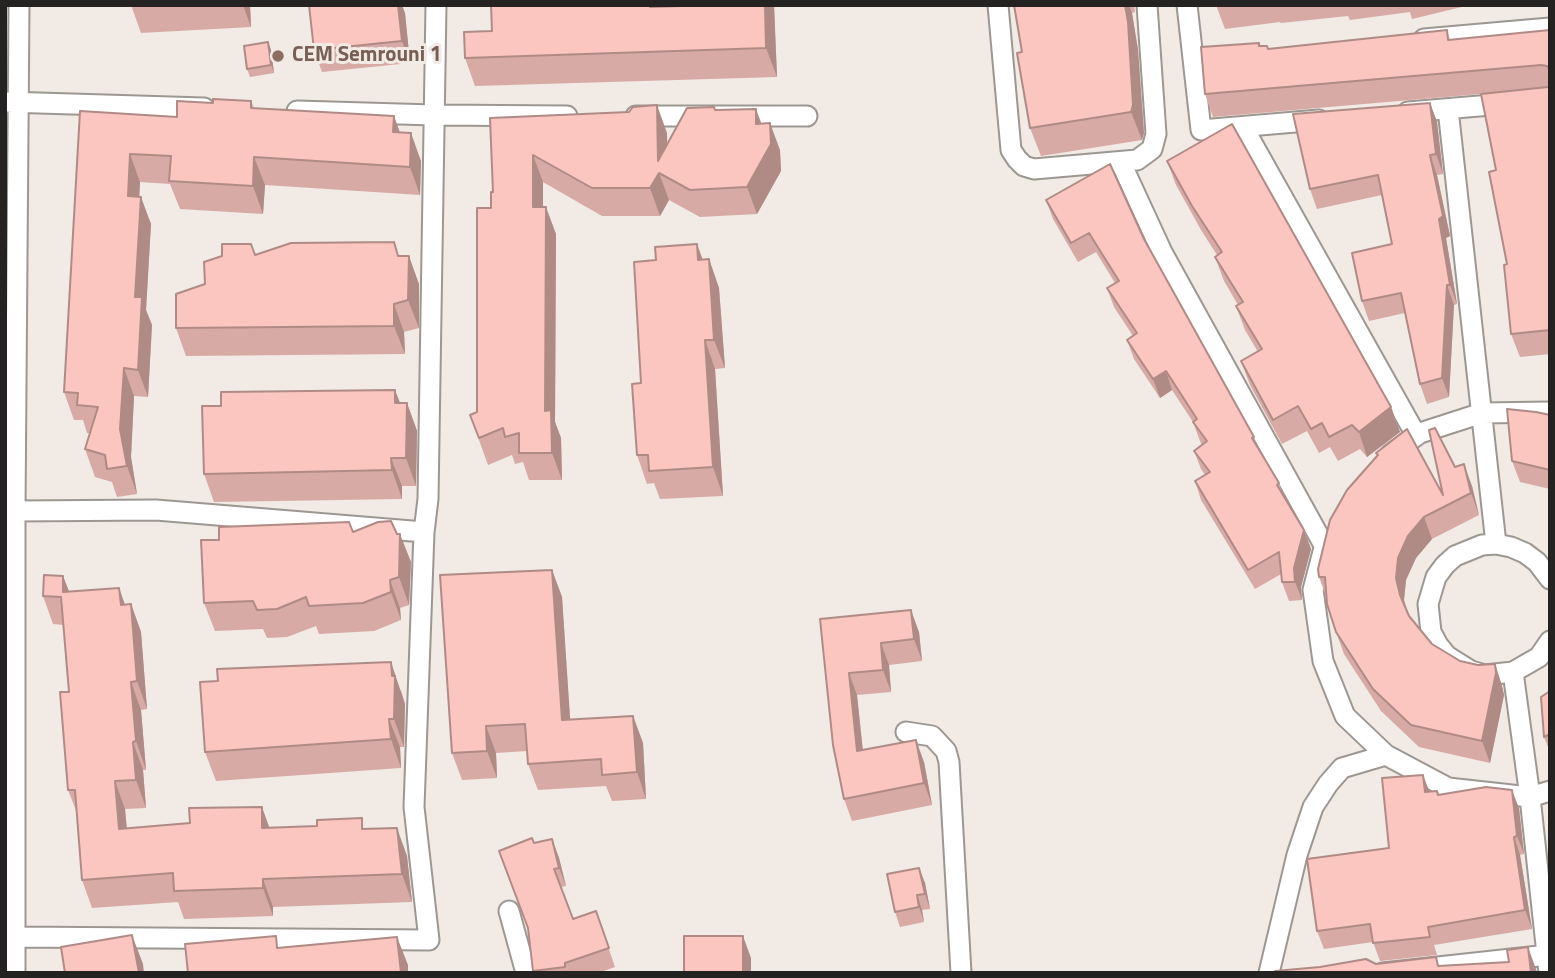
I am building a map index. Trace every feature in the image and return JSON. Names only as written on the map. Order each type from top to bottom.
[{"type":"street","points":[[15,973],[12,102],[19,5]]},
{"type":"street","points":[[15,937],[429,940],[414,807],[431,398],[436,5]]},
{"type":"street","points":[[998,5],[1011,150],[1024,166],[1034,169],[1121,163],[1146,156],[1155,141],[1147,5]]},
{"type":"street","points":[[1187,5],[1199,58],[1201,131],[1339,118]]},
{"type":"street","points":[[1399,41],[1550,28]]},
{"type":"street","points":[[1394,113],[1550,100]]},
{"type":"street","points":[[12,102],[218,108]]},
{"type":"street","points":[[1448,109],[1496,544]]},
{"type":"street","points":[[272,110],[586,116]]},
{"type":"street","points":[[614,116],[807,116]]},
{"type":"street","points":[[1243,127],[1416,435]]},
{"type":"street","points":[[1121,163],[1162,252],[1325,547]]},
{"type":"street","points":[[1375,466],[1416,435],[1482,413],[1550,412]]},
{"type":"street","points":[[15,512],[156,510],[424,532]]},
{"type":"street","points":[[1336,519],[1329,530],[1313,590],[1323,662],[1345,716],[1386,755],[1448,788],[1530,797],[1550,791]]},
{"type":"street","points":[[1550,579],[1537,562],[1511,547],[1496,544],[1468,549],[1445,565],[1431,590],[1428,618],[1438,645],[1447,656],[1458,665],[1485,675],[1513,672],[1539,657],[1550,641]]},
{"type":"street","points":[[1383,973],[1548,964],[1513,672]]},
{"type":"street","points":[[906,732],[932,736],[946,751],[949,762],[961,973]]},
{"type":"street","points":[[1269,973],[1297,855],[1313,807],[1342,768],[1386,755]]},
{"type":"street","points":[[509,911],[526,973]]},
{"type":"building","points":[[309,5],[398,5],[402,41],[314,50]]},
{"type":"building","points":[[491,5],[765,5],[766,48],[465,58],[464,32],[492,31]]},
{"type":"building","points":[[1014,5],[1125,5],[1133,105],[1131,112],[1030,128],[1017,53],[1022,52]]},
{"type":"building","points":[[1447,30],[1448,40],[1550,30],[1550,70],[1541,65],[1205,94],[1201,47],[1259,43],[1259,46],[1267,46],[1268,49]]},
{"type":"building","points":[[268,42],[271,65],[247,69],[244,46]]},
{"type":"building","points":[[1550,84],[1550,330],[1511,334],[1504,265],[1507,264],[1489,172],[1496,170],[1481,94],[1548,87]]},
{"type":"building","points":[[213,99],[251,101],[251,108],[394,116],[393,132],[411,133],[410,167],[254,157],[253,186],[169,181],[171,156],[130,154],[128,196],[141,197],[135,297],[142,297],[138,370],[124,368],[120,429],[127,466],[107,469],[105,455],[85,449],[98,407],[77,405],[78,393],[64,392],[80,111],[177,117],[177,101],[213,103]]},
{"type":"building","points":[[1430,103],[1436,154],[1430,155],[1443,216],[1439,219],[1450,285],[1447,285],[1442,378],[1420,384],[1401,293],[1362,301],[1352,253],[1392,244],[1378,175],[1310,189],[1293,114]]},
{"type":"building","points":[[657,105],[658,161],[687,108],[756,109],[756,124],[770,123],[771,144],[747,187],[690,190],[659,173],[650,188],[592,188],[533,155],[533,207],[546,207],[545,411],[551,410],[552,453],[519,453],[519,433],[505,437],[503,428],[479,438],[470,415],[477,412],[477,208],[491,208],[493,192],[490,118],[629,112],[633,107]]},
{"type":"building","points":[[1232,124],[1391,407],[1359,432],[1352,425],[1329,437],[1322,423],[1311,429],[1298,406],[1273,420],[1241,361],[1262,349],[1236,306],[1243,302],[1215,257],[1222,252],[1167,161]]},
{"type":"building","points":[[1110,164],[1144,239],[1304,530],[1294,568],[1295,582],[1282,582],[1279,552],[1248,570],[1195,481],[1210,472],[1194,451],[1207,441],[1193,422],[1197,419],[1166,371],[1153,379],[1127,340],[1137,333],[1107,288],[1119,281],[1089,233],[1071,243],[1046,200]]},
{"type":"building","points":[[394,242],[398,256],[409,256],[408,300],[394,304],[394,326],[176,328],[176,294],[205,284],[204,262],[222,256],[222,244],[251,244],[255,255],[291,243]]},
{"type":"building","points":[[697,244],[698,260],[709,259],[714,340],[705,340],[713,467],[649,471],[648,455],[637,455],[632,384],[641,383],[634,262],[656,260],[655,247]]},
{"type":"building","points":[[395,390],[395,403],[407,403],[406,458],[391,458],[392,470],[204,474],[202,406],[221,406],[221,392]]},
{"type":"building","points":[[1507,409],[1550,415],[1550,470],[1512,461]]},
{"type":"building","points":[[1435,428],[1455,467],[1464,464],[1471,493],[1424,517],[1408,536],[1398,558],[1396,578],[1409,616],[1432,644],[1460,661],[1478,665],[1495,664],[1496,673],[1482,741],[1411,725],[1373,689],[1336,632],[1327,604],[1325,577],[1319,577],[1318,569],[1330,520],[1347,490],[1378,455],[1376,453],[1407,429],[1443,495],[1429,430]]},
{"type":"building","points":[[391,521],[397,534],[400,534],[399,577],[390,580],[391,592],[363,603],[309,606],[306,597],[277,609],[257,610],[253,601],[204,603],[201,540],[219,540],[219,527],[349,522],[353,532],[378,522]]},
{"type":"building","points":[[552,570],[562,720],[633,716],[637,772],[602,775],[601,759],[528,764],[525,724],[486,726],[487,751],[452,753],[440,575]]},
{"type":"building","points":[[44,575],[63,576],[63,592],[119,588],[121,605],[131,604],[137,681],[131,682],[136,780],[115,781],[119,829],[190,823],[189,808],[262,807],[262,828],[317,826],[317,820],[362,818],[362,829],[397,828],[402,874],[263,879],[263,888],[174,891],[173,873],[82,880],[75,790],[68,790],[60,692],[69,692],[61,597],[43,596]]},
{"type":"building","points":[[911,610],[914,639],[881,643],[883,670],[849,673],[857,751],[916,740],[924,783],[844,799],[833,745],[820,619]]},
{"type":"building","points":[[391,662],[392,676],[395,676],[394,719],[389,719],[391,739],[205,752],[200,682],[218,681],[217,669]]},
{"type":"building","points":[[1550,691],[1550,734],[1544,737],[1541,697]]},
{"type":"building","points":[[1423,775],[1425,792],[1437,791],[1438,795],[1486,787],[1512,790],[1517,836],[1514,837],[1525,910],[1428,927],[1430,937],[1373,943],[1370,924],[1317,931],[1307,859],[1389,848],[1382,778]]},
{"type":"building","points":[[532,838],[534,843],[552,839],[559,868],[554,869],[573,919],[596,911],[609,948],[565,963],[565,967],[533,971],[528,928],[499,851]]},
{"type":"building","points":[[919,868],[925,894],[917,895],[919,907],[895,912],[887,874]]},
{"type":"building","points":[[132,935],[139,973],[65,973],[61,947]]},
{"type":"building","points":[[276,936],[277,948],[397,937],[401,973],[188,973],[185,944]]},
{"type":"building","points":[[684,936],[743,936],[743,973],[684,973]]},
{"type":"building","points":[[1528,947],[1531,973],[1275,973],[1366,959],[1376,964],[1436,957],[1438,966],[1509,962],[1507,950]]},
{"type":"place","name":"CEM Semrouni 1","points":[[278,56]]}]
